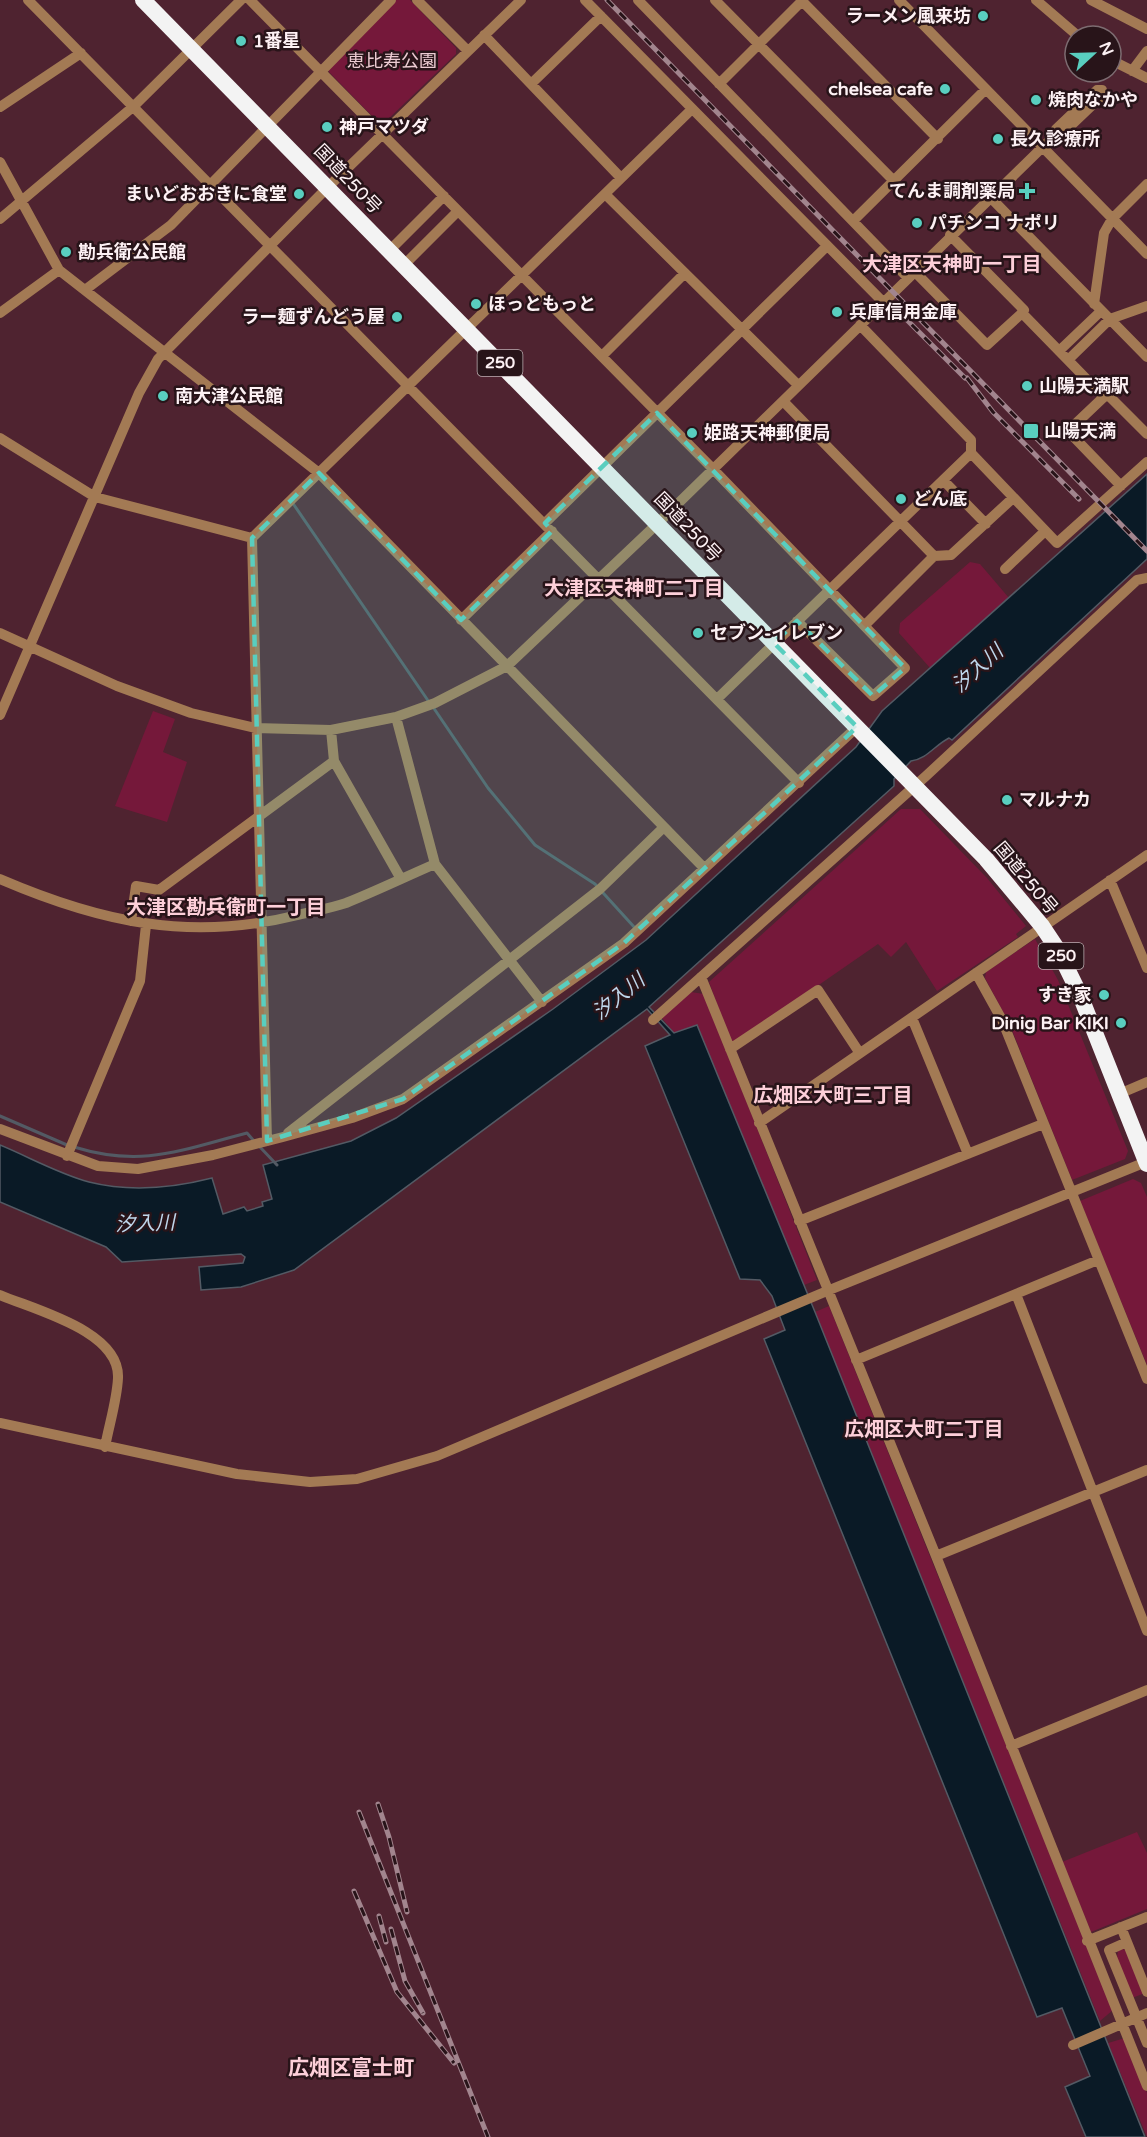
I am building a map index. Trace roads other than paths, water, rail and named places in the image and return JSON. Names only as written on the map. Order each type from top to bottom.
[{"type":"highway","name":"国道250号","points":[[143,0],[986,859],[1042,926],[1080,995],[1147,1163]]},
{"type":"street","points":[[28,0],[272,244],[799,783]]},
{"type":"street","points":[[0,219],[134,106],[241,0]]},
{"type":"street","points":[[250,0],[713,469],[904,668],[873,696],[797,621]]},
{"type":"street","points":[[85,290],[171,225],[391,0]]},
{"type":"street","points":[[417,0],[468,51]]},
{"type":"street","points":[[0,715],[139,393],[165,351],[328,187],[521,0]]},
{"type":"street","points":[[585,0],[883,302]]},
{"type":"street","points":[[638,0],[854,221],[987,345],[1024,310],[950,235]]},
{"type":"street","points":[[715,0],[894,181]]},
{"type":"street","points":[[719,84],[802,0],[938,139]]},
{"type":"street","points":[[899,0],[1147,254]]},
{"type":"street","points":[[1036,0],[1064,24]]},
{"type":"street","points":[[1098,2],[1147,29]]},
{"type":"street","points":[[532,83],[601,16]]},
{"type":"street","points":[[484,36],[532,83],[621,178]]},
{"type":"street","points":[[1132,71],[1147,51]]},
{"type":"street","points":[[0,107],[81,53]]},
{"type":"street","points":[[1123,66],[1147,78]]},
{"type":"street","points":[[854,221],[986,89]]},
{"type":"street","points":[[0,633],[117,686],[191,713],[255,728],[331,730],[396,717],[435,703],[507,666],[657,524],[1042,146],[1055,135],[1061,135],[1103,95],[1102,90],[1097,90],[1056,129],[1055,135]]},
{"type":"street","points":[[267,1141],[257,815],[252,538],[692,109]]},
{"type":"street","points":[[0,162],[59,270],[319,473],[704,868]]},
{"type":"street","points":[[1059,351],[1097,307],[1104,233],[1112,219],[1147,184]]},
{"type":"street","points":[[605,194],[798,385]]},
{"type":"street","points":[[390,250],[444,196]]},
{"type":"street","points":[[990,197],[1147,357]]},
{"type":"street","points":[[404,265],[458,211]]},
{"type":"street","points":[[461,620],[549,527],[602,466],[827,246]]},
{"type":"street","points":[[0,313],[59,270]]},
{"type":"street","points":[[602,356],[685,273]]},
{"type":"street","points":[[1068,360],[1110,319],[1147,306]]},
{"type":"street","points":[[1022,313],[1104,397]]},
{"type":"street","points":[[860,325],[970,440],[971,453],[1057,543],[1147,462]]},
{"type":"street","points":[[1121,486],[1068,431],[1107,394],[1147,434]]},
{"type":"street","points":[[783,401],[934,556]]},
{"type":"street","points":[[0,438],[95,497],[252,538]]},
{"type":"street","points":[[717,699],[971,453]]},
{"type":"street","points":[[943,480],[986,524]]},
{"type":"street","points":[[865,625],[934,556],[951,555],[969,536],[986,524],[1013,498]]},
{"type":"street","points":[[1005,569],[1045,531]]},
{"type":"street","points":[[656,1017],[915,786],[1137,580],[1147,576]]},
{"type":"street","points":[[396,717],[435,864],[542,1002]]},
{"type":"street","points":[[0,1129],[98,1166],[138,1169],[213,1155],[283,1137],[352,1118],[403,1099],[624,943],[857,727]]},
{"type":"street","points":[[331,730],[334,761],[401,879]]},
{"type":"street","points":[[131,921],[136,886],[159,890],[257,815],[334,761]]},
{"type":"street","points":[[283,1137],[511,961],[600,889],[664,827]]},
{"type":"street","points":[[759,1123],[1147,855]]},
{"type":"street","points":[[0,879],[50,900],[146,925],[196,929],[260,924],[345,903],[435,864]]},
{"type":"street","points":[[1110,880],[1147,968]]},
{"type":"street","points":[[67,1156],[140,981],[146,925]]},
{"type":"street","points":[[976,973],[1002,1020],[1147,1379]]},
{"type":"street","points":[[701,977],[1147,2085]]},
{"type":"street","points":[[730,1049],[818,990],[859,1052]]},
{"type":"street","points":[[912,1018],[968,1154]]},
{"type":"street","points":[[1119,1094],[1147,1082]]},
{"type":"street","points":[[800,1221],[1043,1124]]},
{"type":"street","points":[[0,1423],[237,1474],[310,1482],[357,1479],[437,1456],[827,1291],[1147,1163]]},
{"type":"street","points":[[856,1360],[1098,1260]]},
{"type":"street","points":[[1016,1294],[1147,1631]]},
{"type":"street","points":[[0,1295],[100,1339],[110,1350],[118,1378],[105,1446]]},
{"type":"street","points":[[936,1556],[1147,1470]]},
{"type":"street","points":[[1011,1746],[1147,1690]]},
{"type":"street","points":[[1088,1941],[1147,1917]]},
{"type":"street","points":[[1121,1927],[1147,1992]]},
{"type":"street","points":[[1127,1942],[1109,1950],[1142,2015],[1147,2043]]},
{"type":"street","points":[[1073,2045],[1142,2015]]},
{"type":"water","name":"汐入川","points":[[1147,474],[1147,559],[952,740],[949,738],[922,758],[911,761],[894,779],[894,786],[649,1007],[674,1033],[697,1025],[815,1312],[1145,2137],[1086,2137],[1065,2087],[1090,2076],[1062,2008],[1037,2017],[764,1339],[785,1330],[772,1296],[760,1280],[740,1279],[645,1046],[670,1035],[647,1009],[294,1270],[241,1287],[201,1290],[199,1267],[243,1263],[245,1257],[241,1254],[122,1262],[106,1247],[0,1202],[0,1145],[67,1175],[104,1185],[151,1188],[212,1178],[223,1214],[244,1207],[247,1211],[263,1206],[262,1202],[272,1199],[263,1165],[351,1141],[396,1118],[553,1009],[646,940],[856,747],[882,711]]},
{"type":"waterway","points":[[292,502],[429,702]]},
{"type":"waterway","points":[[433,707],[488,788],[535,845],[595,884],[635,928]]},
{"type":"waterway","points":[[0,1116],[67,1145]]},
{"type":"waterway","points":[[74,1147],[120,1156],[141,1156],[181,1150],[247,1133],[254,1141]]},
{"type":"waterway","points":[[259,1146],[277,1165]]},
{"type":"railway","points":[[607,0],[1147,551]]},
{"type":"railway","points":[[899,312],[965,378]]},
{"type":"railway","points":[[967,378],[993,412],[1079,499]]},
{"type":"railway","points":[[378,1804],[389,1837],[407,1912]]},
{"type":"railway","points":[[359,1812],[488,2137]]},
{"type":"railway","points":[[354,1891],[397,1992],[454,2063]]},
{"type":"railway","points":[[379,1916],[386,1942]]},
{"type":"railway","points":[[391,1929],[405,1981],[423,2013]]},
{"type":"place","name":"ラーメン風来坊","points":[[983,16]]},
{"type":"place","name":"1番星","points":[[241,41]]},
{"type":"place","name":"chelsea cafe","points":[[945,89]]},
{"type":"place","name":"焼肉なかや","points":[[1036,100]]},
{"type":"place","name":"神戸マツダ","points":[[327,127]]},
{"type":"place","name":"長久診療所","points":[[998,139]]},
{"type":"place","name":"てんま調剤薬局","points":[[1027,191]]},
{"type":"place","name":"まいどおおきに食堂","points":[[299,194]]},
{"type":"place","name":"パチンコ ナポリ","points":[[917,223]]},
{"type":"place","name":"勘兵衛公民館","points":[[66,252]]},
{"type":"place","name":"ほっともっと","points":[[476,304]]},
{"type":"place","name":"兵庫信用金庫","points":[[837,312]]},
{"type":"place","name":"ラー麺ずんどう屋","points":[[397,317]]},
{"type":"place","name":"山陽天満駅","points":[[1027,386]]},
{"type":"place","name":"南大津公民館","points":[[163,396]]},
{"type":"place","name":"山陽天満","points":[[1031,431]]},
{"type":"place","name":"姫路天神郵便局","points":[[692,433]]},
{"type":"place","name":"どん底","points":[[901,499]]},
{"type":"place","name":"セブン-イレブン","points":[[698,633]]},
{"type":"place","name":"マルナカ","points":[[1007,800]]},
{"type":"place","name":"すき家","points":[[1104,995]]},
{"type":"place","name":"Dinig Bar KIKI","points":[[1121,1023]]},
{"type":"district","name":"大津区天神町一丁目","points":[[952,265]]},
{"type":"district","name":"大津区天神町二丁目","points":[[634,589]]},
{"type":"district","name":"大津区勘兵衛町一丁目","points":[[226,908]]},
{"type":"district","name":"広畑区大町三丁目","points":[[833,1096]]},
{"type":"district","name":"広畑区大町二丁目","points":[[924,1430]]},
{"type":"district","name":"広畑区富士町","points":[[351,2068]]},
{"type":"park label","name":"恵比寿公園","points":[[392,61]]}]
